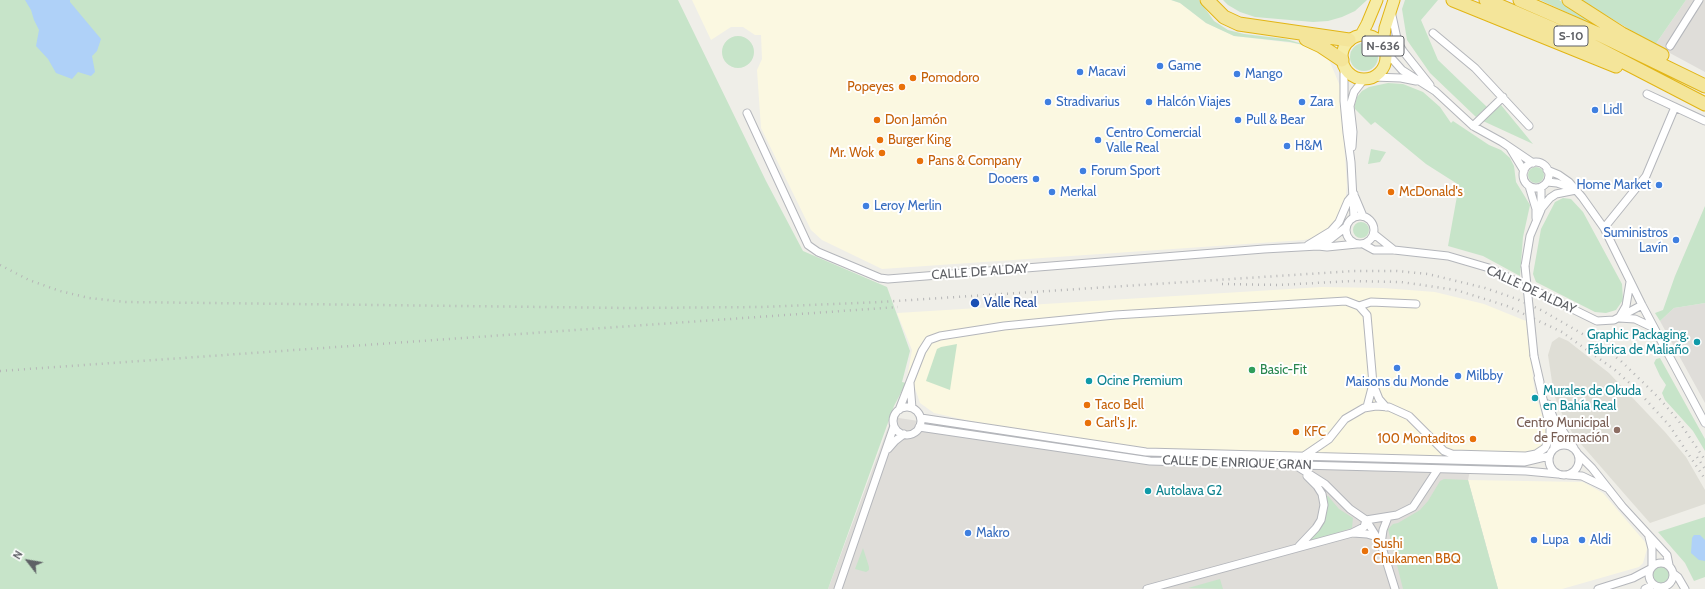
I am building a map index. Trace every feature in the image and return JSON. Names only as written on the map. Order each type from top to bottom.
[{"type":"highway","points":[[1207,0],[1218,13],[1239,24],[1292,32],[1355,38]]},
{"type":"highway","points":[[1212,0],[1218,13]]},
{"type":"highway","name":"N-636","points":[[1343,64],[1343,50],[1355,38],[1377,0]]},
{"type":"highway","points":[[1454,0],[1632,72],[1654,76]]},
{"type":"highway","name":"S-10","points":[[1486,0],[1587,43],[1654,76],[1705,104]]},
{"type":"highway","name":"S-10","points":[[1520,0],[1598,34],[1705,86]]},
{"type":"highway","points":[[1569,0],[1622,34],[1705,77]]},
{"type":"highway","name":"N-636","points":[[1368,78],[1384,67],[1384,49],[1393,4]]},
{"type":"highway","points":[[1292,32],[1321,46],[1343,64],[1355,77],[1368,78]]},
{"type":"highway","name":"N-636","points":[[1355,38],[1371,36],[1384,49]]},
{"type":"street","points":[[1670,46],[1699,0]]},
{"type":"street","points":[[1393,4],[1398,43],[1434,91]]},
{"type":"street","points":[[1433,33],[1475,68],[1504,97],[1529,126]]},
{"type":"street","points":[[1384,49],[1402,70],[1434,91],[1473,126],[1509,146],[1533,163],[1541,164],[1547,170],[1559,175],[1576,190],[1604,228],[1654,329],[1705,423]]},
{"type":"street","points":[[1343,64],[1347,133],[1354,194],[1354,217]]},
{"type":"street","points":[[1351,162],[1353,132],[1350,106],[1354,92],[1368,78],[1401,78],[1422,83]]},
{"type":"street","points":[[1647,94],[1705,120]]},
{"type":"street","points":[[1473,126],[1504,97]]},
{"type":"street","points":[[1604,228],[1646,176],[1675,107]]},
{"type":"street","name":"CALLE DE ALDAY","points":[[747,113],[808,245],[818,252],[880,278],[902,278],[1305,246],[1327,247],[1360,244],[1374,250],[1394,250],[1448,256],[1489,268],[1597,321],[1619,318],[1635,319],[1654,329]]},
{"type":"street","points":[[1509,146],[1524,171],[1524,179],[1529,186],[1536,209],[1536,222]]},
{"type":"street","points":[[1524,171],[1526,167],[1533,163]]},
{"type":"street","points":[[1529,186],[1535,188],[1541,187],[1547,182],[1549,174],[1547,170]]},
{"type":"street","points":[[1547,182],[1557,183],[1576,190]]},
{"type":"street","points":[[1541,187],[1541,210]]},
{"type":"street","points":[[1304,456],[1329,439],[1345,418],[1367,407],[1376,406],[1386,407],[1409,416],[1444,451],[1452,454],[1526,456],[1536,454],[1545,448],[1550,437],[1550,428],[1534,356],[1525,266],[1528,245],[1544,203],[1556,194],[1576,190]]},
{"type":"street","points":[[1354,194],[1363,216]]},
{"type":"street","name":"CALLE DE ALDAY","points":[[1305,246],[1331,231],[1344,214],[1348,201],[1354,194]]},
{"type":"street","points":[[1318,246],[1328,241],[1346,227],[1350,219],[1354,217],[1363,216],[1371,220],[1374,225],[1374,234],[1370,241],[1360,244],[1353,242],[1347,236],[1346,227]]},
{"type":"street","points":[[1374,234],[1394,250]]},
{"type":"street","points":[[1619,318],[1626,306],[1630,282]]},
{"type":"street","points":[[838,589],[894,426],[894,417],[899,410],[922,351],[929,340],[997,327],[1115,315],[1346,301],[1360,306],[1366,314],[1373,384],[1379,399],[1386,407]]},
{"type":"street","points":[[1360,306],[1371,302],[1416,304]]},
{"type":"street","name":"CALLE DE ALDAY","points":[[1619,318],[1642,305]]},
{"type":"street","points":[[1538,378],[1553,416],[1556,433],[1554,447],[1549,456],[1550,467],[1558,474],[1582,476],[1607,488]]},
{"type":"street","points":[[910,383],[912,408]]},
{"type":"street","points":[[1367,407],[1373,384]]},
{"type":"street","points":[[885,453],[895,441],[904,434],[913,433],[919,427],[920,418],[916,411],[908,407],[899,410]]},
{"type":"street","points":[[1553,416],[1576,451],[1667,555],[1669,565],[1685,589]]},
{"type":"street","name":"CALLE DE ENRIQUE GRAN","points":[[920,418],[1146,452],[1524,462],[1549,456]]},
{"type":"street","points":[[894,426],[904,434]]},
{"type":"street","name":"CALLE DE ENRIQUE GRAN","points":[[919,427],[1150,461],[1558,474]]},
{"type":"street","points":[[1554,447],[1564,444],[1576,451]]},
{"type":"street","points":[[1566,475],[1571,474],[1577,467],[1576,451]]},
{"type":"street","points":[[1294,465],[1325,484],[1350,509],[1366,520],[1381,544],[1395,589]]},
{"type":"street","points":[[1294,465],[1317,486],[1324,498],[1321,520],[1316,528],[1297,547]]},
{"type":"street","points":[[1366,520],[1397,515],[1413,506],[1438,469]]},
{"type":"street","points":[[1381,544],[1383,530],[1388,517]]},
{"type":"street","points":[[1146,589],[1352,533],[1364,527],[1366,520]]},
{"type":"street","points":[[1352,533],[1367,534],[1377,537]]},
{"type":"street","points":[[1648,535],[1652,549],[1649,578],[1653,585],[1662,588],[1665,587],[1672,582],[1674,574]]},
{"type":"street","points":[[1598,589],[1633,578],[1659,563],[1669,565]]},
{"type":"street","points":[[1645,589],[1653,585]]},
{"type":"shaded area","name":"Centro Comercial Valle Real","points":[[692,0],[1171,0],[1180,3],[1206,23],[1234,36],[1300,44],[1314,49],[1324,55],[1330,62],[1340,86],[1347,185],[1345,204],[1334,224],[1312,238],[1304,240],[882,269],[822,240],[811,230],[761,128],[757,70],[762,59],[761,35],[755,35],[743,27],[731,27],[711,40]]},
{"type":"shaded area","points":[[1686,0],[1705,0],[1705,72],[1655,45]]},
{"type":"shaded area","points":[[1322,287],[1383,288],[1435,292],[1484,304],[1526,321],[1535,393],[1548,433],[1544,445],[1534,453],[1474,452],[1437,457],[1147,451],[1026,433],[934,413],[920,403],[915,388],[906,383],[912,350],[897,313]]},
{"type":"shaded area","points":[[1705,303],[1705,403],[1660,321],[1674,308]]},
{"type":"shaded area","name":"Centro Municipal de Formación","points":[[1559,337],[1568,341],[1609,373],[1665,432],[1686,457],[1705,490],[1705,504],[1650,523],[1628,498],[1574,436],[1554,395],[1548,355],[1552,342]]},
{"type":"shaded area","points":[[892,417],[1025,437],[1147,451],[1437,457],[1474,452],[1468,480],[1498,589],[828,589]]},
{"type":"shaded area","points":[[1468,480],[1583,482],[1603,493],[1645,542],[1647,549],[1643,563],[1639,567],[1562,589],[1498,589]]},
{"type":"green space","points":[[0,0],[678,0],[766,181],[803,251],[887,287],[910,351],[902,382],[906,383],[894,406],[828,589],[0,589]]},
{"type":"green space","points":[[1171,0],[1199,0],[1214,21],[1228,30],[1244,34],[1286,39],[1316,48],[1290,42],[1234,36],[1206,23],[1180,3]]},
{"type":"green space","points":[[1223,0],[1367,0],[1355,11],[1342,17],[1328,21],[1313,22],[1255,17],[1240,12],[1228,5]]},
{"type":"green space","points":[[1405,0],[1438,0],[1421,20],[1438,60],[1487,107],[1476,117],[1430,73],[1407,40],[1402,9]]},
{"type":"green space","points":[[1540,0],[1559,0],[1595,22],[1594,25]]},
{"type":"green space","points":[[1581,0],[1686,0],[1655,45]]},
{"type":"green space","points":[[738,36],[744,37],[751,43],[754,52],[753,58],[747,65],[738,68],[732,67],[725,61],[722,52],[723,46],[729,39]]},
{"type":"green space","points":[[1364,43],[1374,47],[1378,57],[1374,67],[1364,71],[1354,67],[1350,57],[1354,47]]},
{"type":"green space","points":[[1388,83],[1403,84],[1423,92],[1440,107],[1451,123],[1453,121],[1489,145],[1501,150],[1510,158],[1514,166],[1516,182],[1530,205],[1523,237],[1520,276],[1483,256],[1448,246],[1459,185],[1426,164],[1375,122],[1371,125],[1354,108],[1357,97],[1362,91],[1369,87]]},
{"type":"green space","points":[[1501,105],[1533,144],[1483,121]]},
{"type":"green space","points":[[1371,149],[1386,152],[1380,162],[1368,164]]},
{"type":"green space","points":[[1536,167],[1542,169],[1544,175],[1542,181],[1536,183],[1530,181],[1528,175],[1530,169]]},
{"type":"green space","points":[[1563,198],[1571,199],[1583,212],[1622,284],[1623,300],[1616,310],[1606,313],[1595,312],[1536,282],[1533,274],[1541,229],[1555,202]]},
{"type":"green space","points":[[1705,206],[1705,303],[1674,308],[1660,321],[1655,313],[1663,310],[1675,276]]},
{"type":"green space","points":[[1361,222],[1367,224],[1369,230],[1367,236],[1361,238],[1355,236],[1353,230],[1355,224]]},
{"type":"green space","points":[[957,344],[950,390],[926,381],[937,349]]},
{"type":"green space","points":[[1660,358],[1705,439],[1705,451],[1693,431],[1665,400],[1662,393],[1666,385],[1654,363],[1656,359]]},
{"type":"green space","points":[[1444,479],[1468,480],[1498,589],[1403,589],[1388,529],[1393,524],[1398,523],[1420,510],[1428,501],[1440,481]]},
{"type":"green space","points":[[1326,496],[1328,496],[1339,509],[1353,518],[1352,528],[1312,541],[1310,539],[1326,504]]},
{"type":"green space","points":[[1705,517],[1705,577],[1694,581],[1685,563],[1658,532]]},
{"type":"green space","points":[[863,548],[869,567],[869,570],[866,572],[855,569]]},
{"type":"green space","points":[[1657,566],[1665,566],[1670,571],[1668,582],[1665,584],[1657,584],[1652,579],[1652,571]]},
{"type":"green space","points":[[1220,579],[1223,589],[1188,588]]},
{"type":"water","points":[[25,0],[70,0],[70,2],[101,39],[97,51],[92,56],[95,72],[91,76],[78,72],[72,79],[56,73],[48,59],[36,46],[39,30],[31,10]]},
{"type":"water","points":[[1694,535],[1700,535],[1705,540],[1705,561],[1699,560],[1691,553],[1692,538]]},
{"type":"railway","points":[[0,265],[29,280],[60,291],[89,298],[126,302],[628,308],[763,307],[880,302],[1354,271],[1397,271],[1428,274],[1485,288],[1517,299],[1543,311],[1593,340],[1621,361],[1658,397],[1678,420],[1705,460]]},
{"type":"railway","points":[[1222,284],[1279,285],[1352,281],[1401,282],[1456,290],[1507,306],[1562,332],[1615,370],[1635,388],[1669,425],[1705,479]]},
{"type":"railway","points":[[0,371],[898,307]]},
{"type":"railway","points":[[1697,457],[1705,469]]},
{"type":"place","name":"Game","points":[[1160,66]]},
{"type":"place","name":"Macavi","points":[[1080,72]]},
{"type":"place","name":"Mango","points":[[1237,74]]},
{"type":"place","name":"Pomodoro","points":[[913,78]]},
{"type":"place","name":"Popeyes","points":[[902,87]]},
{"type":"place","name":"Stradivarius","points":[[1048,102]]},
{"type":"place","name":"Halcón Viajes","points":[[1149,102]]},
{"type":"place","name":"Zara","points":[[1302,102]]},
{"type":"place","name":"Lidl","points":[[1595,110]]},
{"type":"place","name":"Don Jamón","points":[[877,120]]},
{"type":"place","name":"Pull & Bear","points":[[1238,120]]},
{"type":"place","name":"Burger King","points":[[880,140]]},
{"type":"place","name":"Centro Comercial Valle Real","points":[[1098,140]]},
{"type":"place","name":"H&M","points":[[1287,146]]},
{"type":"place","name":"Mr. Wok","points":[[882,153]]},
{"type":"place","name":"Pans & Company","points":[[920,161]]},
{"type":"place","name":"Forum Sport","points":[[1083,171]]},
{"type":"place","name":"Dooers","points":[[1036,179]]},
{"type":"place","name":"Home Market","points":[[1659,185]]},
{"type":"place","name":"Merkal","points":[[1052,192]]},
{"type":"place","name":"McDonald's","points":[[1391,192]]},
{"type":"place","name":"Leroy Merlin","points":[[866,206]]},
{"type":"place","name":"Suministros Lavín","points":[[1676,240]]},
{"type":"place","name":"Valle Real","points":[[975,303]]},
{"type":"place","name":"Graphic Packaging. Fábrica de Maliaño","points":[[1697,342]]},
{"type":"place","name":"Maisons du Monde","points":[[1397,368]]},
{"type":"place","name":"Basic-Fit","points":[[1252,370]]},
{"type":"place","name":"Milbby","points":[[1458,376]]},
{"type":"place","name":"Ocine Premium","points":[[1089,381]]},
{"type":"place","name":"Murales de Okuda en Bahía Real","points":[[1535,398]]},
{"type":"place","name":"Taco Bell","points":[[1087,405]]},
{"type":"place","name":"Carl's Jr.","points":[[1088,423]]},
{"type":"place","name":"Centro Municipal de Formación","points":[[1617,430]]},
{"type":"place","name":"KFC","points":[[1296,432]]},
{"type":"place","name":"100 Montaditos","points":[[1473,439]]},
{"type":"place","name":"Autolava G2","points":[[1148,491]]},
{"type":"place","name":"Makro","points":[[968,533]]},
{"type":"place","name":"Lupa","points":[[1534,540]]},
{"type":"place","name":"Aldi","points":[[1582,540]]},
{"type":"place","name":"Sushi Chukamen BBQ","points":[[1365,551]]}]
